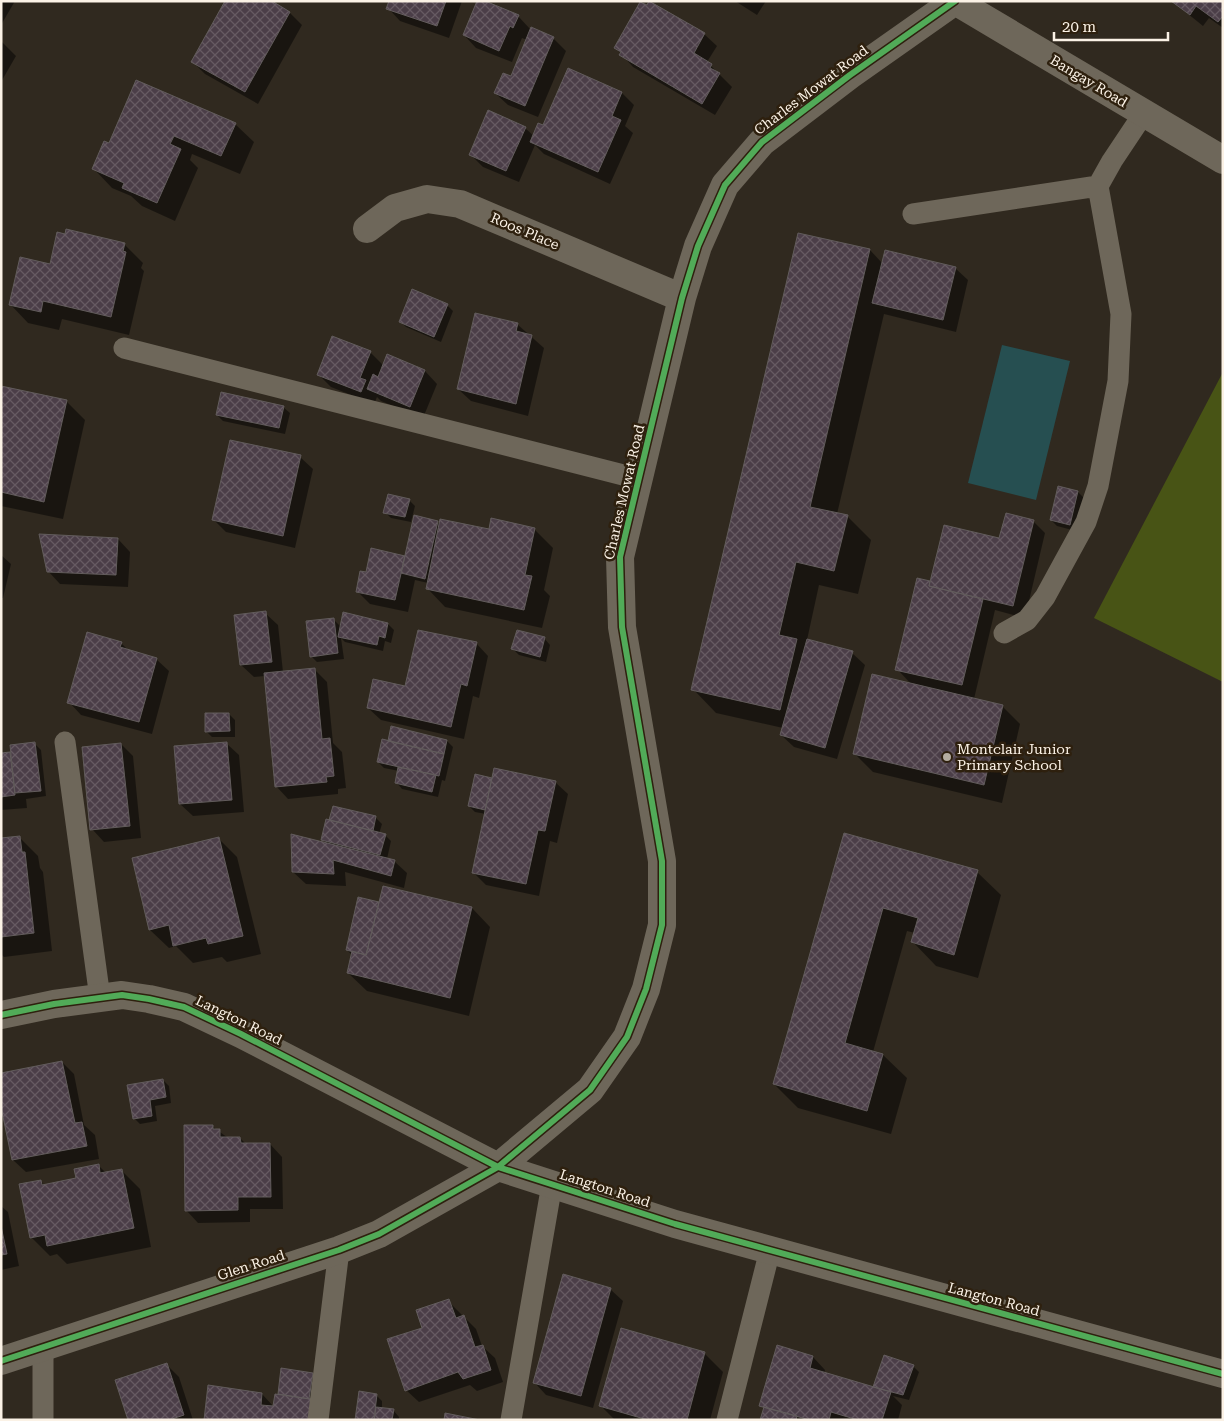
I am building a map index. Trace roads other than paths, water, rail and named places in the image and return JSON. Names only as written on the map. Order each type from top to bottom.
[{"type":"street","name":"Bangay Road","points":[[955,1],[1223,160]]},
{"type":"street","name":"Charles Mowat Road","points":[[498,1167],[590,1090],[627,1037],[646,989],[662,925],[662,861],[622,627],[619,592],[620,557],[682,298],[698,246],[725,185],[762,142],[850,75],[955,1]]},
{"type":"street","name":"Roos Place","points":[[367,229],[395,208],[427,200],[460,204],[682,298]]},
{"type":"street","name":"Langton Road","points":[[1,1015],[54,1004],[122,995],[184,1007],[498,1167],[675,1224],[1223,1374]]},
{"type":"street","name":"Glen Road","points":[[1,1361],[339,1250],[378,1234],[498,1167]]},
{"type":"lane","points":[[1004,633],[1027,620],[1045,597],[1074,548],[1086,522],[1098,486],[1108,444],[1118,382],[1121,314],[1098,186],[1144,113]]},
{"type":"lane","points":[[913,214],[1098,186]]},
{"type":"lane","points":[[124,348],[639,479]]},
{"type":"lane","points":[[65,742],[100,998]]},
{"type":"lane","points":[[511,1420],[552,1184]]},
{"type":"lane","points":[[318,1420],[339,1250]]},
{"type":"lane","points":[[727,1420],[770,1250]]},
{"type":"lane","points":[[42,1420],[43,1346]]},
{"type":"water","points":[[1002,345],[1070,361],[1036,500],[968,483]]},
{"type":"place","name":"Montclair Junior Primary School","points":[[947,757]]}]
